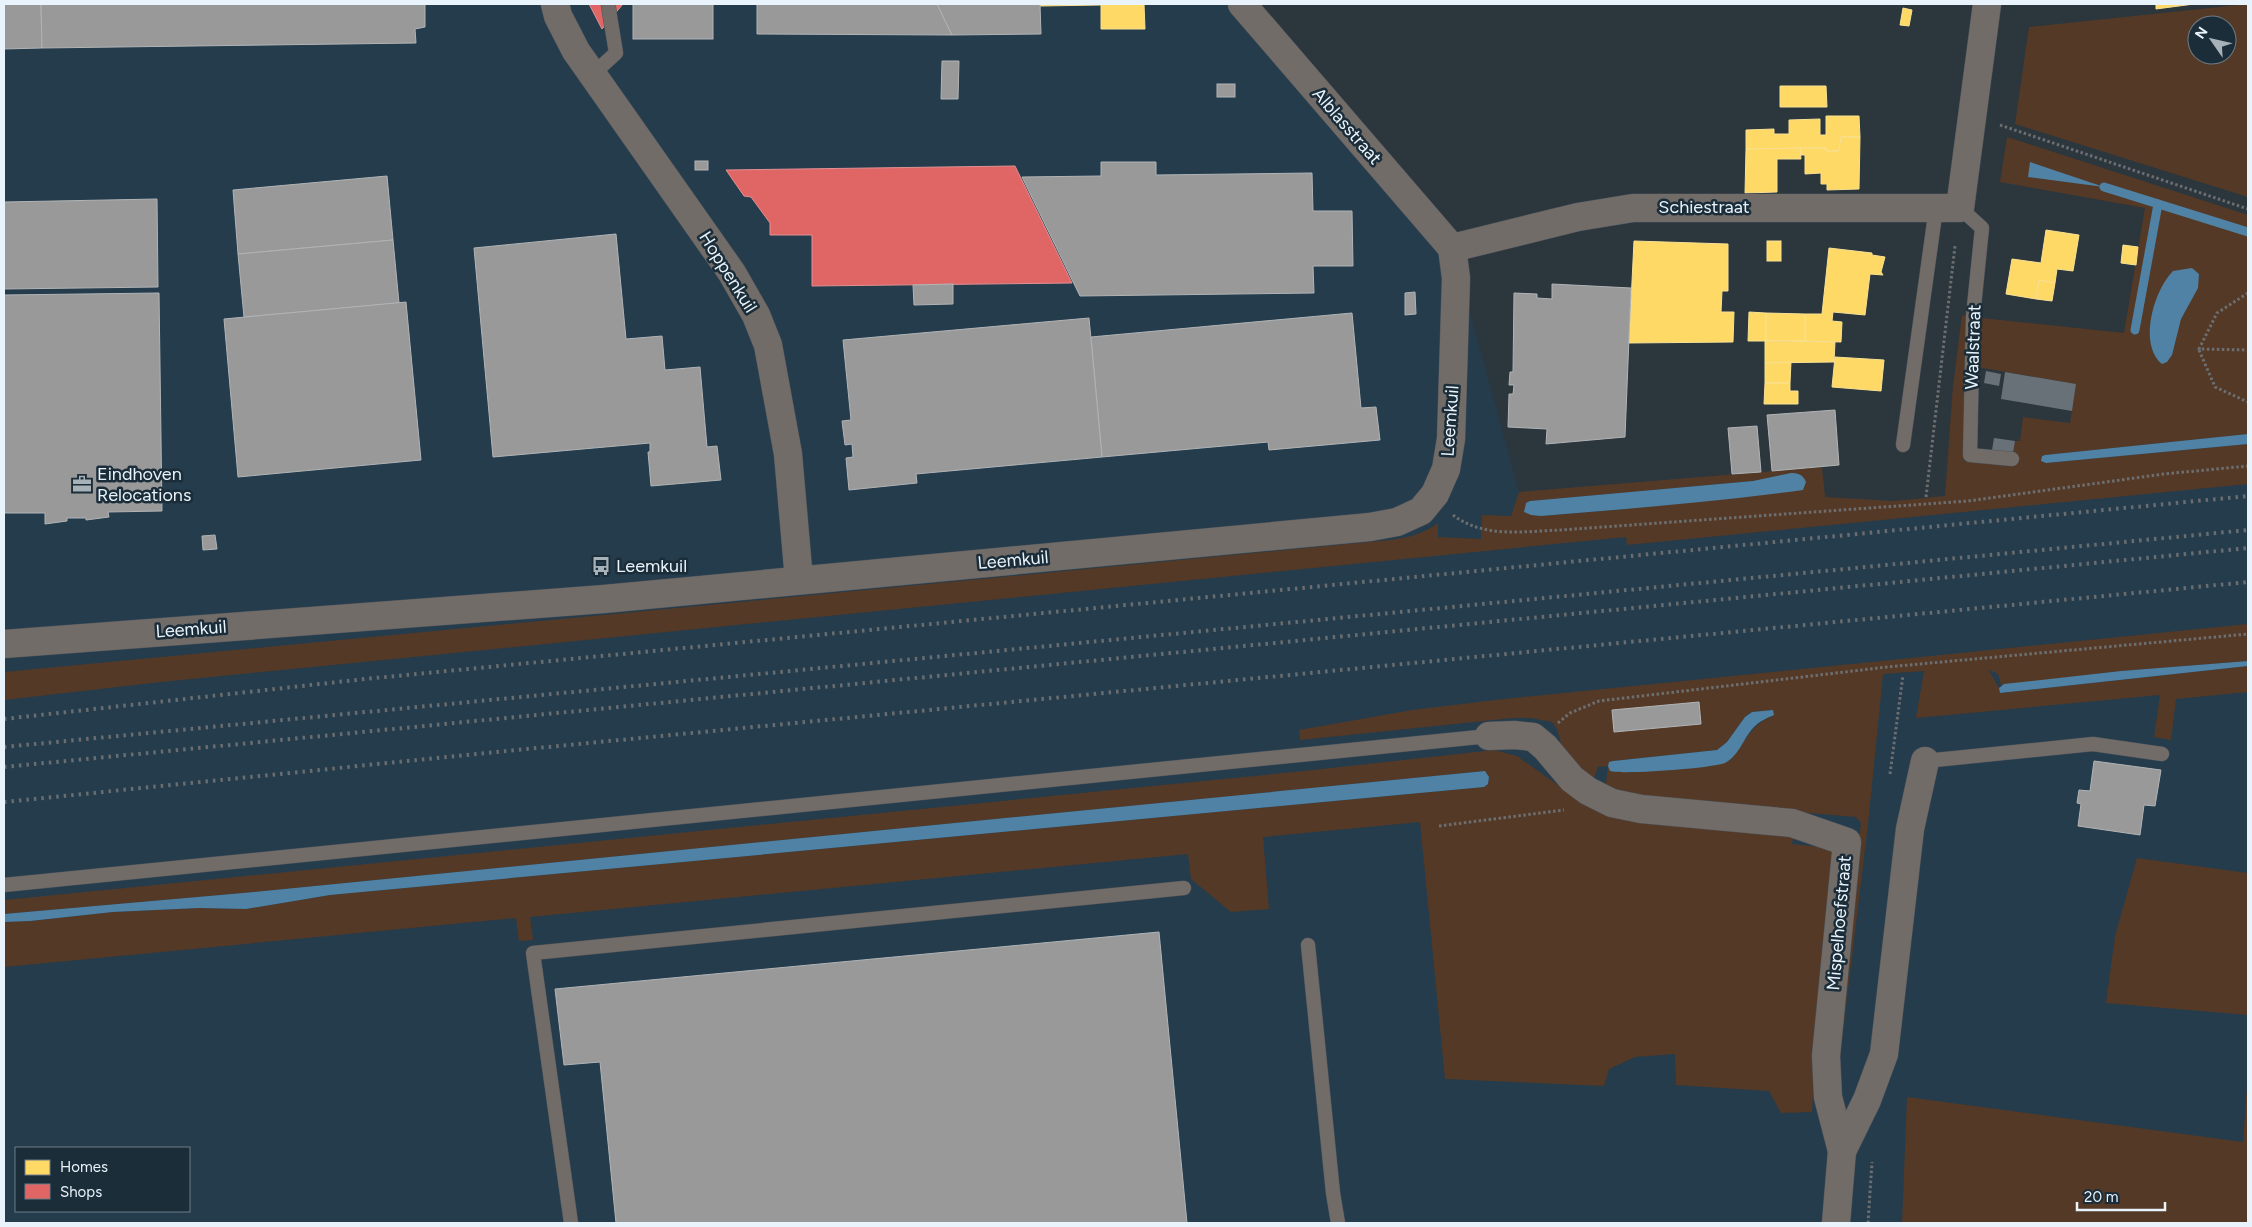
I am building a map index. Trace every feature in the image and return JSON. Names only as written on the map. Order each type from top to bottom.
[{"type":"street","name":"Hoppenkuil","points":[[555,4],[558,16],[576,51],[732,272],[756,315],[768,345],[788,454],[799,580]]},
{"type":"street","name":"Alblasstraat","points":[[1242,4],[1452,248]]},
{"type":"street","points":[[1948,208],[1987,4]]},
{"type":"street","name":"Schiestraat","points":[[1452,248],[1578,217],[1634,208],[1948,208]]},
{"type":"street","name":"Leemkuil","points":[[4,644],[604,599],[1370,527],[1397,522],[1421,511],[1435,494],[1446,469],[1451,439],[1456,278],[1452,248]]},
{"type":"street","points":[[1489,736],[1524,735],[1538,740]]},
{"type":"street","name":"Mispelhoefstraat","points":[[1538,740],[1572,779],[1588,791],[1612,804],[1641,809],[1792,823],[1847,842],[1826,1056],[1828,1096],[1842,1151],[1836,1223]]},
{"type":"street","name":"Mispelhoefstraat","points":[[1842,1151],[1867,1100],[1884,1054],[1910,829],[1925,760]]},
{"type":"lane","points":[[592,75],[616,53],[608,4]]},
{"type":"lane","points":[[1903,445],[1948,208]]},
{"type":"lane","name":"Waalstraat","points":[[1948,208],[1982,228],[1973,316],[1970,455],[2012,459]]},
{"type":"lane","points":[[4,885],[1489,736]]},
{"type":"lane","points":[[1925,760],[2093,744],[2162,754]]},
{"type":"lane","points":[[571,1223],[533,953],[1184,888]]},
{"type":"lane","points":[[1308,945],[1333,1193],[1338,1223]]},
{"type":"path","points":[[1996,124],[2248,209]]},
{"type":"path","name":"Waalstraat","points":[[1926,497],[1948,208]]},
{"type":"path","points":[[2248,293],[2217,313],[2199,349],[2215,387],[2248,402]]},
{"type":"path","points":[[2199,349],[2248,350]]},
{"type":"path","points":[[1435,494],[1448,510],[1460,520],[1476,527],[1509,532],[1968,502],[2164,474],[2248,466]]},
{"type":"path","points":[[1538,740],[1570,713],[1599,701],[1896,666],[2248,634]]},
{"type":"path","points":[[1439,826],[1612,804]]},
{"type":"shaded area","points":[[4,4],[1231,4],[1453,250],[1519,492],[1822,467],[1825,497],[1894,501],[1959,495],[2248,422],[2248,1223],[4,1223]]},
{"type":"shaded area","points":[[2248,4],[2248,197],[2015,124],[2029,27]]},
{"type":"shaded area","points":[[2007,137],[2248,215],[2248,434],[2045,455],[2042,456],[2041,461],[2046,463],[2248,444],[2248,484],[1627,545],[1626,537],[161,682],[4,700],[4,672],[1380,541],[1410,536],[1425,531],[1438,523],[1438,537],[1481,539],[1482,515],[1511,516],[1519,492],[1822,467],[1825,497],[1894,501],[1945,496],[1953,386],[1962,315],[1966,316],[1964,461],[2015,466],[2017,453],[2013,453],[2015,441],[2020,441],[2023,417],[2070,423],[2076,384],[1977,367],[1981,318],[2124,333],[2145,208],[2000,182]],"holes":[[[1791,473],[1626,509],[1541,516],[1524,512],[1526,503],[1530,501],[1753,481]]]},
{"type":"shaded area","points":[[2248,624],[2248,661],[2121,671],[2001,685],[1998,674],[1988,669],[2000,693],[2248,666],[2248,692],[2176,699],[2171,740],[2154,737],[2160,695],[1916,718],[1924,671],[1883,674],[1868,824],[1840,1057],[1841,1005],[1861,823],[1856,817],[1642,799],[1605,791],[1608,766],[1598,767],[1593,781],[1562,747],[1557,729],[1552,722],[1531,718],[1513,718],[1300,740],[1299,730],[1412,710]],"holes":[[[1773,710],[1774,715],[1754,728],[1740,747],[1636,772],[1610,771],[1609,762],[1613,761],[1717,750],[1727,742],[1745,717],[1751,712]]]},
{"type":"shaded area","points":[[1494,750],[1517,756],[1569,793],[1794,833],[1792,844],[1840,849],[1815,1059],[1812,1112],[1781,1113],[1769,1091],[1676,1085],[1675,1054],[1635,1057],[1609,1069],[1604,1086],[1445,1079],[1420,822],[1263,837],[1269,909],[1231,912],[1191,879],[1188,854],[530,917],[533,940],[519,941],[516,918],[4,967],[4,922],[113,912],[199,908],[246,909],[330,895],[1484,787],[1488,784],[1489,777],[1485,771],[243,893],[4,914],[4,900],[1304,771]]},
{"type":"shaded area","points":[[2137,858],[2248,873],[2248,1015],[2106,1003],[2115,936]]},
{"type":"shaded area","points":[[2248,1072],[2248,1223],[1902,1223],[1907,1097],[2243,1142]]},
{"type":"water","points":[[2030,162],[2104,187],[2028,177]]},
{"type":"water","points":[[2192,268],[2199,274],[2198,288],[2181,319],[2172,355],[2167,362],[2162,364],[2155,355],[2151,344],[2151,317],[2155,304],[2166,280],[2173,271]]},
{"type":"water","points":[[2248,434],[2248,444],[2046,463],[2041,461],[2042,456],[2045,455]]},
{"type":"water","points":[[1791,473],[1798,474],[1804,478],[1806,482],[1803,490],[1705,502],[1541,516],[1524,512],[1526,503],[1530,501],[1753,481]]},
{"type":"water","points":[[2248,661],[2248,666],[2000,693],[1999,688],[2004,684],[2121,671]]},
{"type":"water","points":[[1773,710],[1774,715],[1761,721],[1754,727],[1734,756],[1725,763],[1649,772],[1610,771],[1608,766],[1609,762],[1613,761],[1717,750],[1727,742],[1745,717],[1752,712]]},
{"type":"water","points":[[1485,771],[1489,777],[1488,784],[1484,787],[330,895],[246,909],[199,908],[113,912],[4,922],[4,914],[243,893]]},
{"type":"building: Homes","points":[[1040,4],[1144,4],[1145,29],[1101,29],[1101,5],[1040,6]]},
{"type":"building: Homes","points":[[2156,4],[2194,4],[2156,9]]},
{"type":"building: Homes","points":[[1903,8],[1912,10],[1909,26],[1900,25]]},
{"type":"building: Homes","points":[[1780,86],[1826,86],[1827,107],[1780,107]]},
{"type":"building: Homes","points":[[1826,116],[1859,116],[1860,137],[1841,137],[1839,151],[1826,151],[1826,148],[1746,149],[1746,130],[1774,129],[1774,134],[1789,134],[1789,120],[1820,119],[1820,135],[1826,135]]},
{"type":"building: Homes","points":[[1841,137],[1860,137],[1859,189],[1827,190],[1827,184],[1821,184],[1821,173],[1805,174],[1805,155],[1800,155],[1800,148],[1826,148],[1826,151],[1839,151]]},
{"type":"building: Homes","points":[[1800,148],[1801,159],[1777,159],[1777,192],[1745,193],[1746,149]]},
{"type":"building: Homes","points":[[2046,230],[2079,235],[2073,271],[2057,269],[2055,283],[2039,280],[2036,299],[2006,294],[2012,259],[2041,263]]},
{"type":"building: Homes","points":[[1634,241],[1728,244],[1728,291],[1722,291],[1721,312],[1734,312],[1733,342],[1629,343]]},
{"type":"building: Homes","points":[[1767,241],[1781,241],[1781,261],[1767,261]]},
{"type":"building: Homes","points":[[2123,245],[2138,247],[2136,265],[2121,263]]},
{"type":"building: Homes","points":[[1829,248],[1872,253],[1872,255],[1885,257],[1881,272],[1883,275],[1870,274],[1865,315],[1833,312],[1832,321],[1842,322],[1841,342],[1805,341],[1805,314],[1822,314]]},
{"type":"building: Homes","points":[[2039,280],[2055,283],[2052,301],[2036,299]]},
{"type":"building: Homes","points":[[1749,312],[1766,313],[1766,341],[1748,341]]},
{"type":"building: Homes","points":[[1766,313],[1805,314],[1805,341],[1766,341]]},
{"type":"building: Homes","points":[[1765,341],[1835,342],[1834,362],[1765,363]]},
{"type":"building: Homes","points":[[1835,357],[1884,360],[1881,391],[1832,387]]},
{"type":"building: Homes","points":[[1791,362],[1790,383],[1765,383],[1765,363]]},
{"type":"building: Homes","points":[[1765,383],[1790,383],[1790,391],[1798,391],[1798,404],[1764,404]]},
{"type":"building: Shops","points":[[589,4],[623,4],[602,29]]},
{"type":"building: Shops","points":[[1015,166],[1072,283],[812,286],[812,235],[770,235],[770,223],[751,197],[744,196],[726,170]]},
{"type":"building: Industry","points":[[4,4],[41,4],[42,48],[4,49]]},
{"type":"building: Industry","points":[[41,4],[425,4],[425,27],[415,29],[416,43],[42,48]]},
{"type":"building: Industry","points":[[633,4],[713,4],[713,39],[633,39]]},
{"type":"building: Industry","points":[[757,4],[937,4],[952,35],[757,34]]},
{"type":"building: Industry","points":[[937,4],[1040,4],[1041,34],[952,35]]},
{"type":"building: Industry","points":[[942,61],[959,61],[958,99],[941,99]]},
{"type":"building: Industry","points":[[1217,84],[1235,84],[1235,97],[1217,97]]},
{"type":"building: Industry","points":[[695,161],[708,161],[708,170],[695,170]]},
{"type":"building: Industry","points":[[1101,162],[1156,162],[1156,175],[1312,173],[1313,211],[1352,211],[1353,266],[1313,266],[1314,293],[1080,296],[1022,177],[1101,176]]},
{"type":"building: Industry","points":[[387,176],[393,240],[238,254],[233,190]]},
{"type":"building: Industry","points":[[157,199],[158,287],[4,289],[4,202]]},
{"type":"building: Industry","points":[[616,234],[626,339],[662,336],[665,370],[700,367],[707,447],[717,446],[721,480],[651,486],[648,452],[650,452],[650,443],[493,457],[474,248]]},
{"type":"building: Industry","points":[[393,240],[399,303],[244,317],[238,254]]},
{"type":"building: Industry","points":[[953,284],[953,304],[914,305],[913,285]]},
{"type":"building: Industry","points":[[1552,284],[1631,288],[1625,437],[1546,444],[1547,429],[1508,427],[1509,394],[1513,394],[1514,385],[1509,385],[1510,372],[1513,372],[1514,293],[1537,294],[1537,298],[1552,299]]},
{"type":"building: Industry","points":[[1415,292],[1416,314],[1405,315],[1405,293]]},
{"type":"building: Industry","points":[[159,293],[162,511],[108,512],[109,517],[86,520],[86,518],[67,518],[67,521],[45,524],[45,513],[4,513],[4,295]]},
{"type":"building: Industry","points":[[406,302],[421,460],[238,477],[224,319]]},
{"type":"building: Industry","points":[[1352,313],[1361,408],[1376,407],[1380,440],[1269,450],[1268,442],[1102,457],[1091,337]]},
{"type":"building: Industry","points":[[1089,318],[1102,457],[916,474],[917,483],[849,490],[846,458],[853,457],[852,444],[845,445],[842,421],[851,420],[843,340]]},
{"type":"building: Industry","points":[[1835,410],[1839,465],[1772,471],[1767,415]]},
{"type":"building: Industry","points":[[1757,426],[1761,472],[1732,474],[1728,428]]},
{"type":"building: Industry","points":[[215,535],[217,549],[203,550],[202,536]]},
{"type":"building: Industry","points":[[1699,702],[1701,724],[1614,732],[1612,710]]},
{"type":"building: Industry","points":[[2094,761],[2161,770],[2155,806],[2144,805],[2140,835],[2078,826],[2081,804],[2077,803],[2079,790],[2090,791]]},
{"type":"building: Industry","points":[[1159,932],[1187,1223],[616,1223],[600,1062],[564,1065],[555,989]]},
{"type":"building: Other","points":[[1986,371],[2001,374],[1999,386],[1984,383]]},
{"type":"building: Other","points":[[2005,372],[2076,384],[2072,411],[2001,399]]},
{"type":"building: Other","points":[[1994,438],[2015,441],[2013,453],[1992,450]]},
{"type":"waterway","points":[[2104,187],[2248,232]]},
{"type":"waterway","points":[[2135,330],[2158,204]]},
{"type":"railway","points":[[4,719],[365,679],[2248,496]]},
{"type":"railway","points":[[4,747],[2248,530]]},
{"type":"railway","points":[[4,767],[2248,548]]},
{"type":"railway","points":[[4,802],[496,752],[2248,582]]},
{"type":"place","name":"Eindhoven Relocations","points":[[82,484]]},
{"type":"place","name":"Leemkuil","points":[[601,566]]}]
